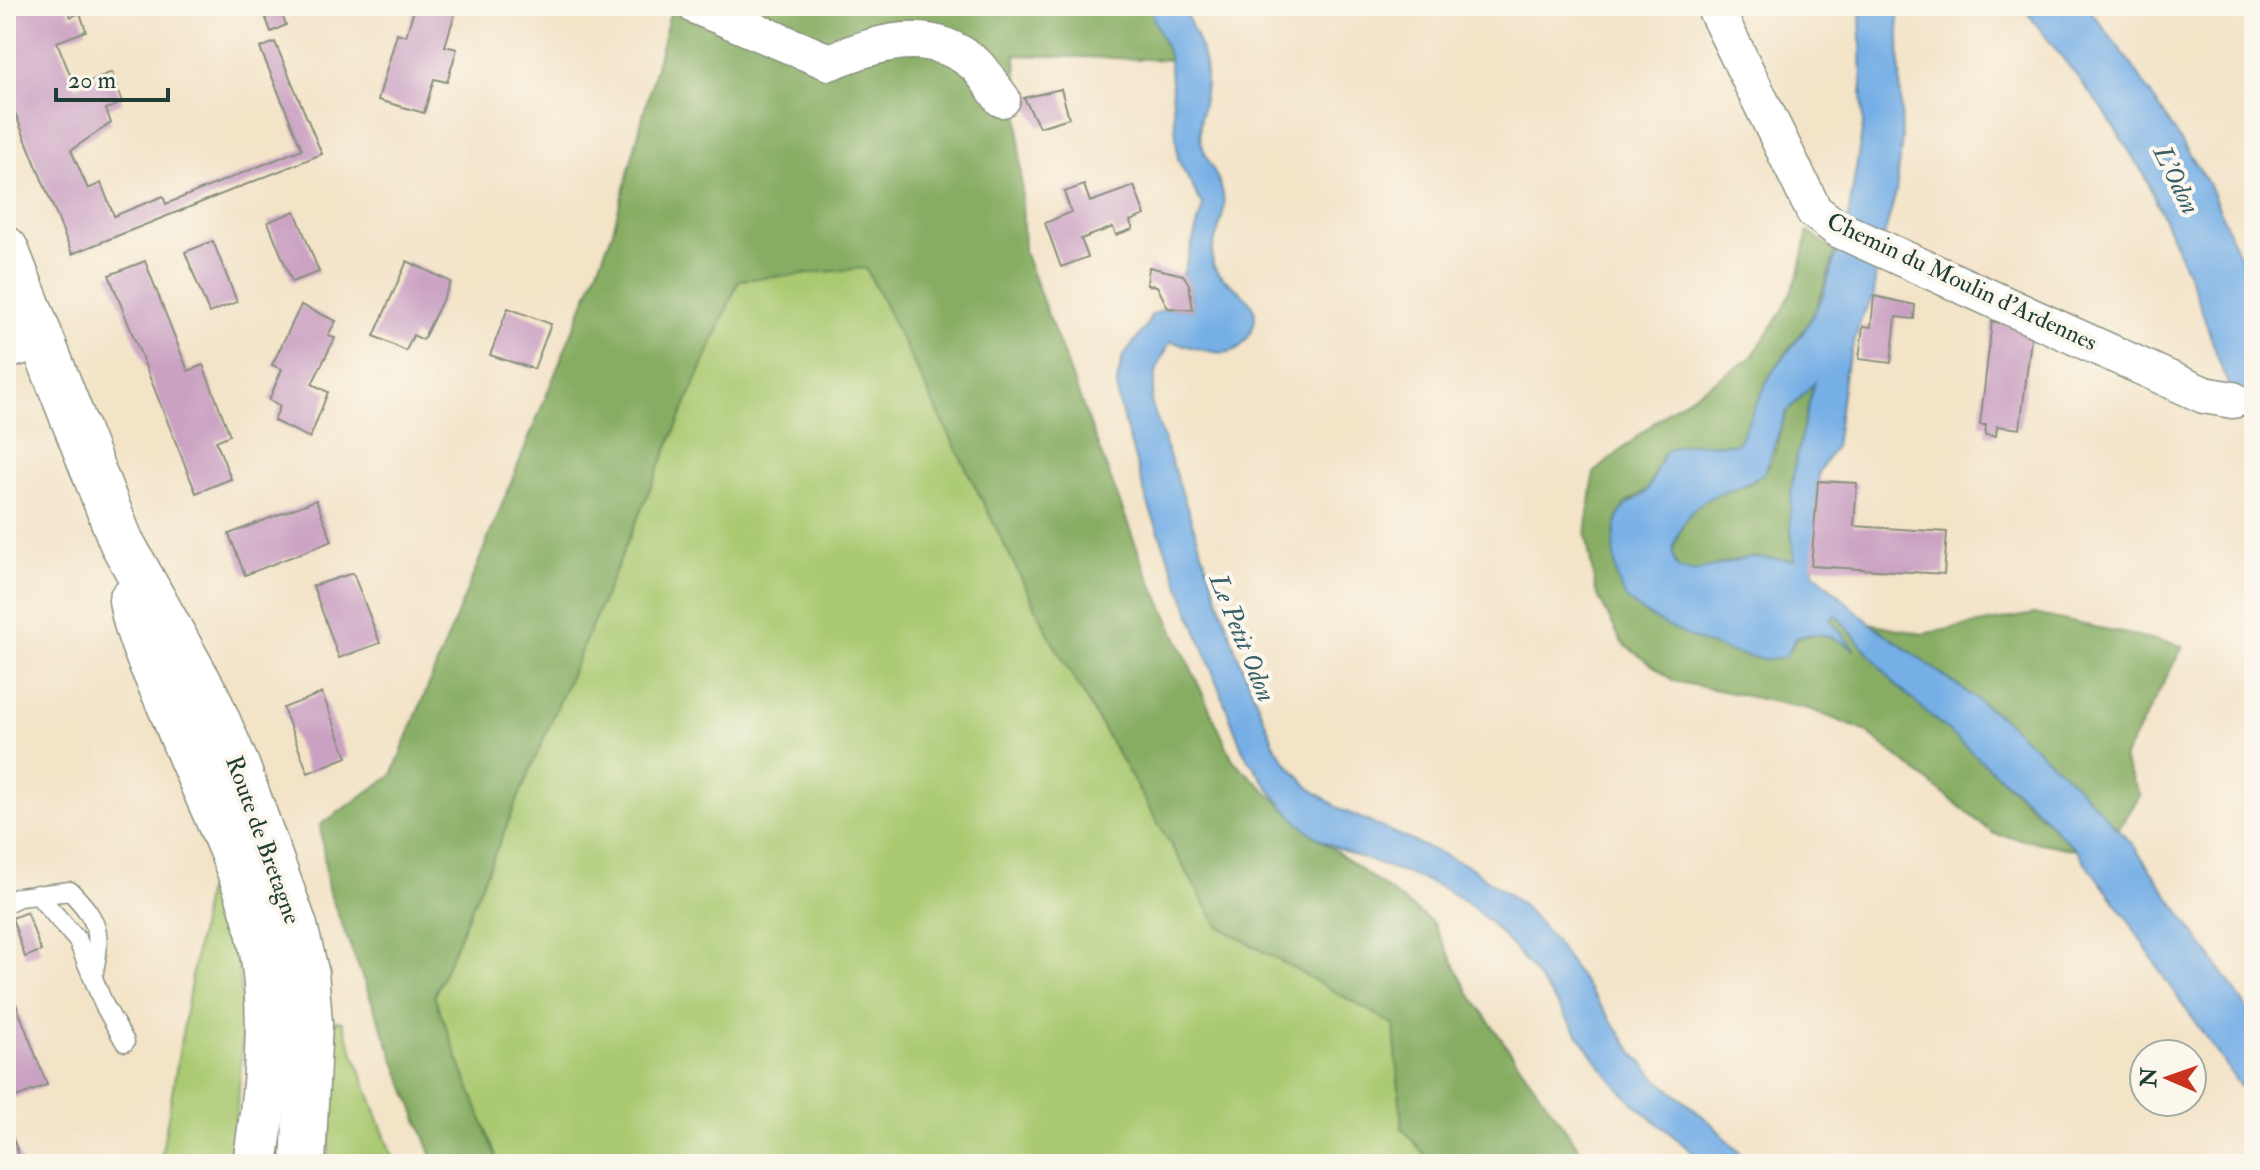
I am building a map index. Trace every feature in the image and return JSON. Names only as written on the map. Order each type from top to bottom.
[{"type":"main road","name":"Route de Bretagne","points":[[6,249],[24,346],[121,541],[208,698],[238,768],[295,926],[306,971],[310,1023],[303,1164]]},
{"type":"main road","name":"Route de Bretagne","points":[[121,541],[133,614],[252,907],[261,952],[268,1023],[266,1097],[255,1164]]},
{"type":"street","points":[[696,6],[829,62],[883,41],[933,42],[975,64],[1002,99]]},
{"type":"street","name":"Chemin du Moulin d'Ardennes","points":[[1714,6],[1814,211],[1838,229],[2204,395],[2233,400]]},
{"type":"lane","points":[[6,903],[37,894],[70,891],[94,921],[100,942],[93,976]]},
{"type":"lane","points":[[37,894],[78,941],[104,1005],[125,1042]]},
{"type":"green space","points":[[672,6],[1165,6],[1176,60],[1016,55],[1024,252],[1144,566],[1233,760],[1310,832],[1433,923],[1469,993],[1590,1164],[1433,1164],[1402,1128],[1394,1025],[1218,926],[1054,644],[866,268],[739,280],[434,996],[499,1164],[435,1164],[328,889],[320,825],[392,775],[612,234]]},
{"type":"green space","points":[[1808,232],[1836,252],[1813,317],[1771,374],[1738,444],[1697,445],[1661,458],[1648,489],[1625,504],[1614,536],[1617,572],[1627,599],[1647,615],[1686,634],[1791,649],[1796,638],[1811,634],[1832,637],[1852,648],[1829,619],[1836,615],[1923,707],[2076,850],[1994,834],[1865,731],[1809,709],[1674,681],[1622,643],[1596,592],[1586,535],[1594,473],[1668,411],[1751,358],[1782,312],[1799,274]]},
{"type":"green space","points":[[866,267],[1054,644],[1218,926],[1395,1025],[1402,1128],[1433,1164],[499,1164],[434,996],[739,280]]},
{"type":"green space","points":[[1814,381],[1794,470],[1791,513],[1796,560],[1735,560],[1693,572],[1678,568],[1672,553],[1682,527],[1693,510],[1705,500],[1756,479],[1768,467],[1783,420],[1798,396]]},
{"type":"green space","points":[[2034,614],[2183,646],[2123,759],[2140,796],[2118,829],[2001,717],[1870,623],[1922,634]]},
{"type":"green space","points":[[207,888],[233,943],[242,1003],[237,1109],[229,1161],[228,1164],[160,1164]]},
{"type":"green space","points":[[335,1021],[342,1021],[395,1164],[328,1164]]},
{"type":"water","points":[[1149,6],[1182,6],[1202,52],[1206,81],[1200,136],[1221,186],[1224,205],[1213,250],[1213,264],[1225,280],[1250,302],[1254,312],[1254,323],[1248,337],[1232,351],[1212,352],[1170,342],[1157,368],[1151,402],[1236,651],[1275,746],[1311,789],[1342,810],[1469,866],[1525,907],[1554,940],[1637,1057],[1658,1080],[1711,1123],[1750,1164],[1704,1164],[1610,1078],[1515,949],[1477,911],[1460,898],[1422,879],[1323,841],[1299,823],[1278,800],[1243,751],[1147,501],[1118,400],[1117,382],[1123,356],[1146,327],[1151,315],[1168,308],[1193,310],[1189,285],[1183,275],[1203,206],[1178,160],[1169,56]]},
{"type":"water","points":[[1860,6],[1898,6],[1902,139],[1896,192],[1876,267],[1874,296],[1862,316],[1845,372],[1835,447],[1819,472],[1813,572],[1870,623],[2001,717],[2073,782],[2133,845],[2254,1018],[2254,1106],[2165,979],[2127,918],[2076,850],[2036,809],[1895,684],[1836,615],[1830,619],[1855,650],[1834,638],[1812,634],[1796,638],[1785,657],[1750,657],[1703,642],[1658,621],[1640,610],[1623,592],[1616,572],[1614,549],[1620,512],[1648,489],[1662,458],[1670,449],[1692,444],[1738,443],[1771,374],[1803,333],[1822,298],[1848,218],[1863,125]],"holes":[[[1814,383],[1798,450],[1790,513],[1795,560],[1750,557],[1693,572],[1678,568],[1673,555],[1674,546],[1688,517],[1707,500],[1764,473],[1786,413]]]},
{"type":"water","name":"L'Odon","points":[[2022,6],[2087,6],[2132,65],[2208,183],[2254,290],[2254,435],[2224,375],[2192,283],[2146,178],[2104,111]]},
{"type":"building","points":[[6,6],[66,6],[71,17],[80,13],[86,31],[57,42],[75,87],[112,72],[122,103],[106,109],[111,123],[71,150],[88,189],[101,183],[114,216],[163,196],[166,204],[302,149],[260,48],[275,42],[322,154],[72,254],[6,91]]},
{"type":"building","points":[[415,6],[456,10],[445,46],[457,49],[447,82],[434,79],[424,113],[378,100],[397,33],[406,36]]},
{"type":"building","points":[[279,7],[286,25],[271,32],[264,13]]},
{"type":"building","points":[[1061,89],[1069,118],[1039,127],[1024,98]]},
{"type":"building","points":[[1084,185],[1090,202],[1134,186],[1145,215],[1130,221],[1133,229],[1116,235],[1113,227],[1081,239],[1088,257],[1061,267],[1045,223],[1071,212],[1064,192]]},
{"type":"building","points":[[295,211],[319,272],[292,282],[268,222]]},
{"type":"building","points":[[213,241],[237,302],[209,313],[185,252]]},
{"type":"building","points":[[145,261],[188,371],[203,365],[230,435],[216,441],[231,479],[196,493],[109,275]]},
{"type":"building","points":[[407,261],[451,282],[423,340],[413,335],[406,351],[374,336]]},
{"type":"building","points":[[1149,267],[1183,275],[1189,284],[1193,310],[1168,308],[1157,286],[1147,285]]},
{"type":"building","points":[[1874,296],[1915,305],[1914,319],[1896,317],[1891,363],[1859,359],[1863,326],[1871,327]]},
{"type":"building","points":[[301,305],[336,321],[328,335],[335,338],[312,384],[328,392],[310,438],[274,421],[280,406],[269,400],[282,369],[272,365]]},
{"type":"building","points":[[508,308],[551,324],[534,369],[490,355]]},
{"type":"building","points":[[1992,321],[2032,330],[2020,429],[1997,426],[1996,436],[1985,435],[1986,425],[1980,425]]},
{"type":"building","points":[[1818,481],[1857,483],[1854,526],[1947,532],[1944,574],[1811,566]]},
{"type":"building","points":[[316,500],[332,541],[245,575],[229,534]]},
{"type":"building","points":[[353,573],[380,643],[339,658],[313,586]]},
{"type":"building","points":[[322,693],[347,757],[308,773],[283,708]]},
{"type":"building","points":[[27,912],[41,951],[25,957],[12,918]]},
{"type":"building","points":[[6,978],[47,1085],[6,1101]]},
{"type":"building","points":[[11,1133],[22,1164],[6,1164],[6,1135]]},
{"type":"water label","name":"Le Petit Odon","points":[[1242,638]]}]
